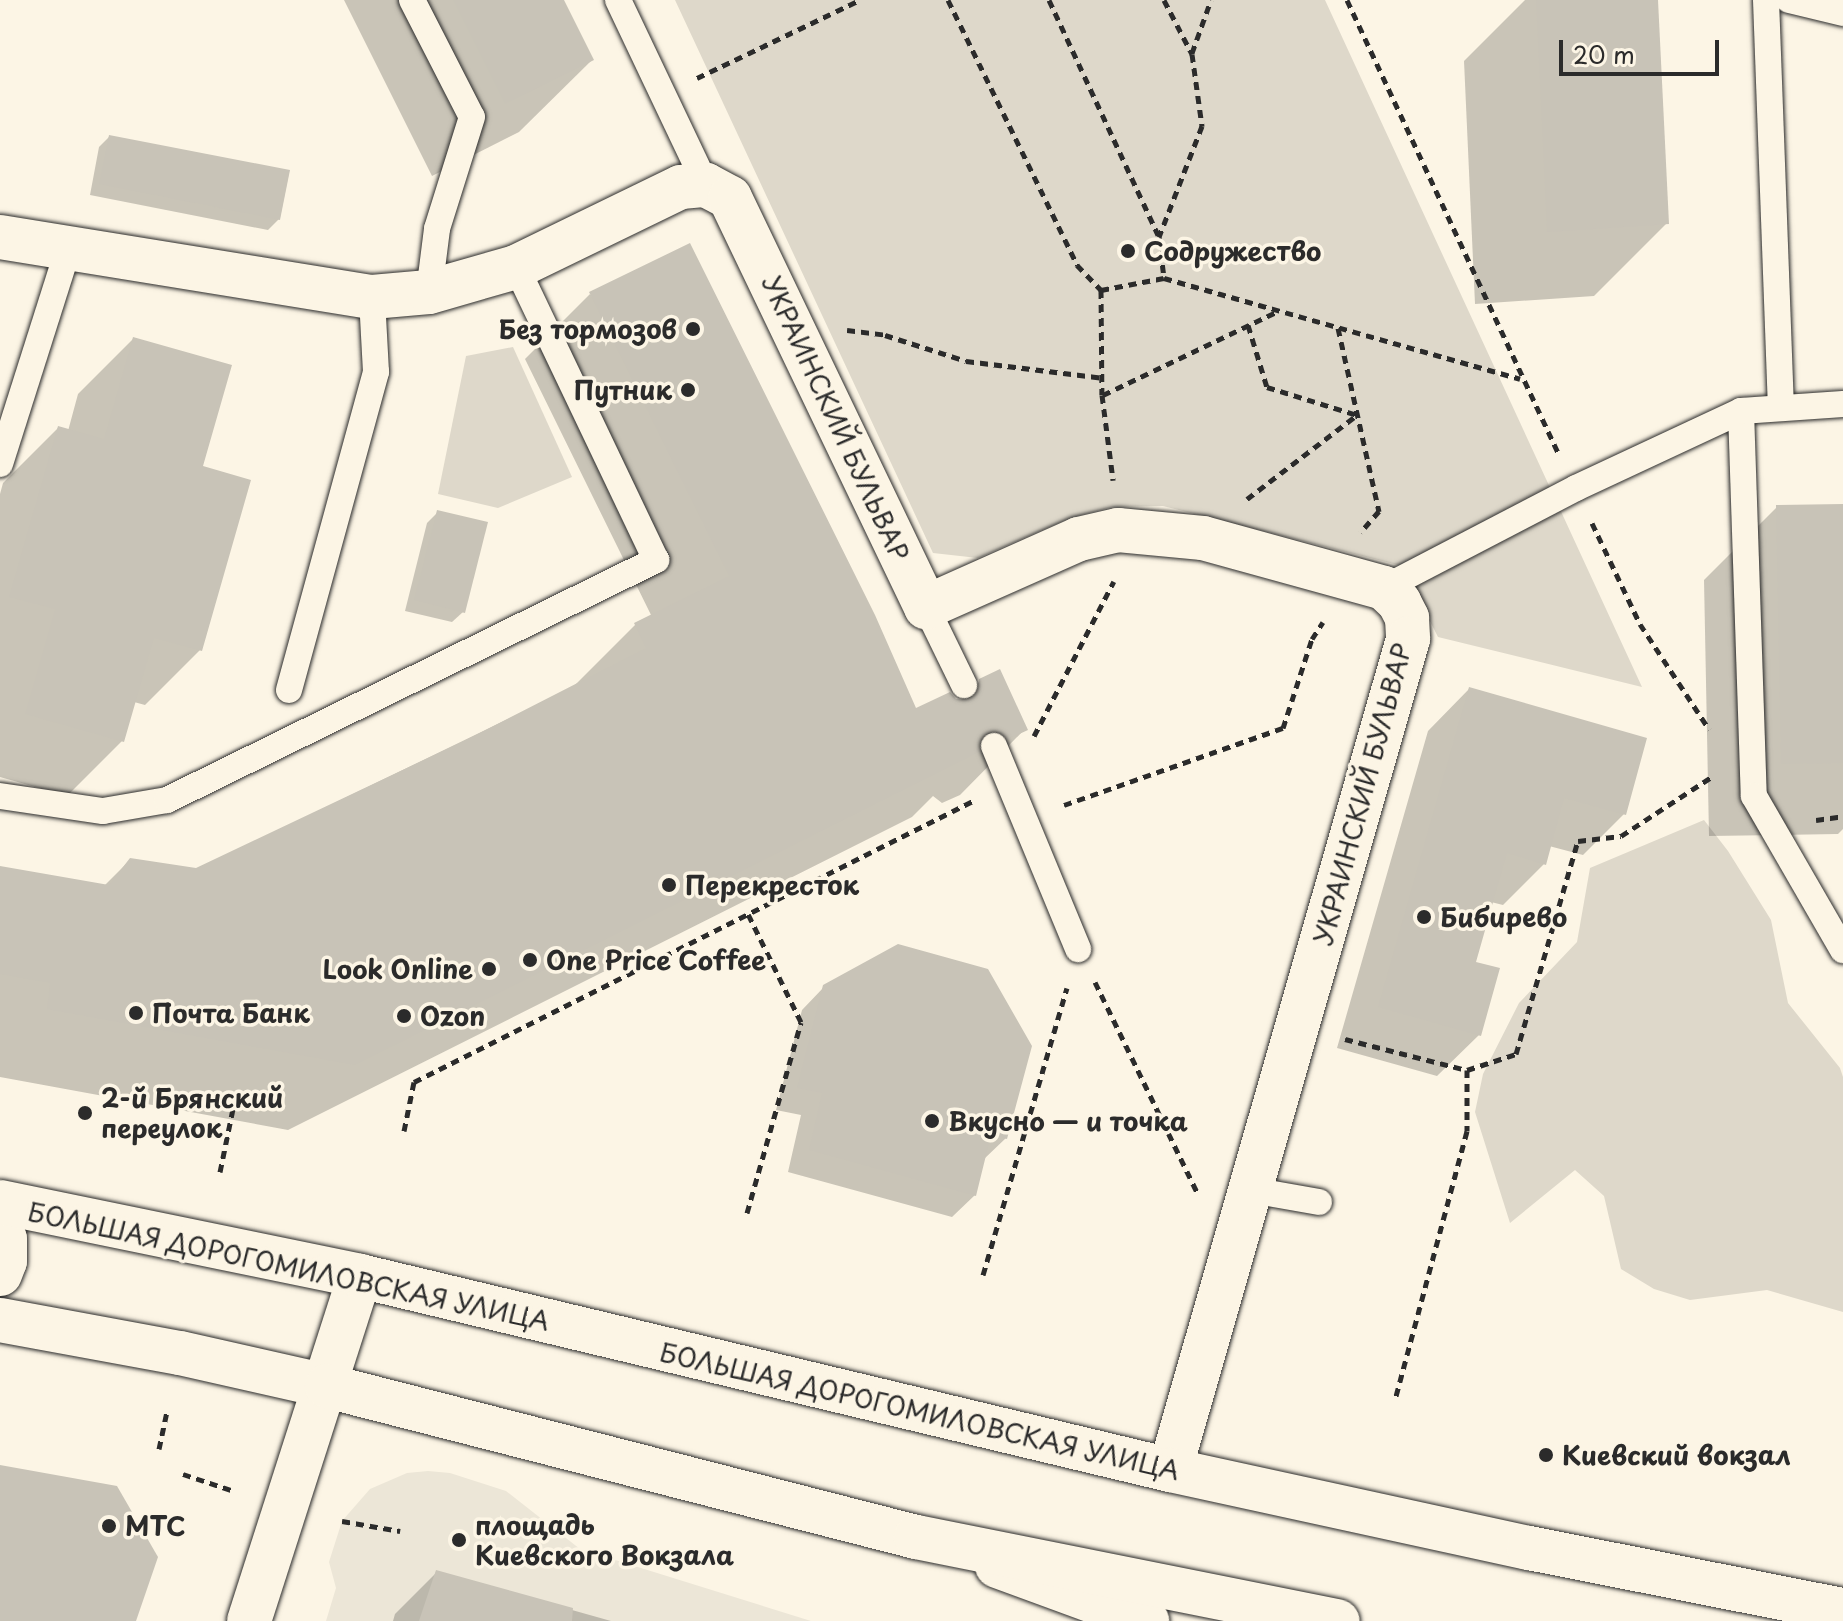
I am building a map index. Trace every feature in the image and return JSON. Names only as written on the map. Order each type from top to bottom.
[{"type":"main road","points":[[0,237],[372,297],[429,292],[516,267],[681,187],[706,185]]},
{"type":"main road","name":"УКРАИНСКИЙ БУЛЬВАР","points":[[706,185],[730,198],[926,607]]},
{"type":"main road","points":[[926,607],[1079,539],[1118,530],[1203,538],[1384,588]]},
{"type":"main road","name":"УКРАИНСКИЙ БУЛЬВАР","points":[[1170,1470],[1408,639],[1407,618],[1399,602],[1384,588]]},
{"type":"main road","name":"БОЛЬШАЯ ДОРОГОМИЛОВСКАЯ УЛИЦА","points":[[0,1202],[360,1276],[1170,1470],[1529,1548],[1843,1610]]},
{"type":"main road","points":[[0,1228],[5,1239],[5,1261],[0,1274]]},
{"type":"main road","points":[[249,1621],[360,1276]]},
{"type":"main road","points":[[0,1320],[180,1353],[327,1386],[916,1537],[1338,1621]]},
{"type":"main road","points":[[916,1537],[1147,1621]]},
{"type":"lane","points":[[412,0],[472,117],[437,229],[429,292]]},
{"type":"lane","points":[[618,0],[706,185]]},
{"type":"lane","points":[[1766,0],[1781,406]]},
{"type":"lane","points":[[1805,2],[1843,13]]},
{"type":"lane","points":[[0,464],[68,250]]},
{"type":"lane","points":[[0,796],[103,811],[167,800],[656,560],[516,267]]},
{"type":"lane","points":[[289,690],[376,372],[372,297]]},
{"type":"lane","points":[[1384,588],[1576,488],[1741,411],[1843,404]]},
{"type":"lane","points":[[1741,411],[1754,796],[1843,950]]},
{"type":"lane","points":[[926,607],[964,685]]},
{"type":"lane","points":[[994,746],[1078,949]]},
{"type":"lane","points":[[1251,1190],[1319,1202]]},
{"type":"path","points":[[664,94],[860,0]]},
{"type":"path","points":[[948,0],[1077,265],[1101,290],[1102,395],[1114,491]]},
{"type":"path","points":[[1049,0],[1159,237],[1164,278]]},
{"type":"path","points":[[1159,237],[1202,126],[1192,54],[1164,0]]},
{"type":"path","points":[[1192,54],[1211,0]]},
{"type":"path","points":[[1347,0],[1521,379],[1640,624],[1754,796]]},
{"type":"path","points":[[1101,290],[1164,278],[1521,379]]},
{"type":"path","points":[[1102,395],[1279,311]]},
{"type":"path","points":[[1248,325],[1267,387],[1358,415]]},
{"type":"path","points":[[800,341],[826,327],[885,335],[966,361],[1104,378]]},
{"type":"path","points":[[1338,328],[1379,511],[1350,543]]},
{"type":"path","points":[[1244,501],[1358,415]]},
{"type":"path","points":[[404,1131],[414,1082],[1010,782],[1114,581],[1115,570]]},
{"type":"path","points":[[1025,818],[1283,728],[1312,639],[1326,618]]},
{"type":"path","points":[[1298,1027],[1467,1070],[1516,1054],[1578,841],[1621,836],[1732,763]]},
{"type":"path","points":[[747,1213],[801,1022],[748,914]]},
{"type":"path","points":[[1078,949],[1198,1193],[1193,1208]]},
{"type":"path","points":[[983,1275],[1078,949]]},
{"type":"path","points":[[1395,1400],[1467,1131],[1467,1070]]},
{"type":"path","points":[[220,1172],[235,1099]]},
{"type":"path","points":[[159,1449],[167,1412]]},
{"type":"path","points":[[183,1474],[231,1490]]},
{"type":"path","points":[[342,1521],[400,1531]]},
{"type":"shaded area","points":[[675,0],[1325,0],[1642,687],[1438,637],[1402,566],[1163,506],[1112,507],[1070,518],[978,558],[933,553]]},
{"type":"shaded area","points":[[513,347],[572,477],[498,508],[438,494],[466,356]]},
{"type":"shaded area","points":[[1704,820],[1728,851],[1771,920],[1788,1003],[1840,1068],[1843,1077],[1843,1312],[1767,1290],[1690,1300],[1654,1289],[1621,1269],[1604,1196],[1575,1170],[1510,1223],[1475,1112],[1483,1074],[1519,1003],[1577,942],[1590,868]]},
{"type":"shaded area","name":"площадь Киевского Вокзала","points":[[407,1473],[450,1473],[506,1491],[580,1549],[811,1621],[326,1621],[336,1588],[329,1562],[342,1521],[370,1489]]},
{"type":"building","points":[[453,0],[564,0],[594,60],[505,104]]},
{"type":"building","points":[[1536,0],[1658,0],[1669,224],[1547,232]]},
{"type":"building","points":[[109,135],[290,170],[280,220],[99,184]]},
{"type":"building","points":[[690,243],[875,615],[916,708],[950,692],[956,699],[970,700],[978,693],[979,679],[1000,669],[1028,730],[1008,739],[997,730],[987,732],[978,743],[979,752],[355,1065],[47,1009],[50,983],[0,974],[0,866],[109,885],[130,858],[196,868],[468,739],[646,648],[634,623],[729,576],[589,292]]},
{"type":"building","points":[[133,337],[232,365],[203,466],[251,480],[202,651],[154,638],[124,742],[25,714],[55,609],[9,597],[58,426],[104,439]]},
{"type":"building","points":[[1843,504],[1843,763],[1781,764],[1776,505]]},
{"type":"building","points":[[437,510],[488,522],[465,613],[414,600]]},
{"type":"building","points":[[1469,687],[1647,738],[1626,815],[1564,798],[1546,865],[1507,853],[1476,962],[1500,968],[1481,1036],[1378,1007]]},
{"type":"building","points":[[898,944],[988,969],[1032,1046],[1007,1139],[991,1135],[976,1196],[809,1150],[822,1093],[797,1088],[823,985]]},
{"type":"building","points":[[0,1465],[117,1486],[158,1557],[136,1621],[0,1621]]},
{"type":"building","points":[[436,1570],[573,1608],[572,1621],[419,1621]]},
{"type":"place","name":"Содружество","points":[[1128,251]]},
{"type":"place","name":"Без тормозов","points":[[693,329]]},
{"type":"place","name":"Путник","points":[[688,390]]},
{"type":"place","name":"Перекресток","points":[[669,885]]},
{"type":"place","name":"Бибирево","points":[[1424,917]]},
{"type":"place","name":"One Price Coffee","points":[[530,960]]},
{"type":"place","name":"Look Online","points":[[489,969]]},
{"type":"place","name":"Почта Банк","points":[[136,1013]]},
{"type":"place","name":"Ozon","points":[[404,1016]]},
{"type":"place","name":"2-й Брянский переулок","points":[[85,1113]]},
{"type":"place","name":"Вкусно — и точка","points":[[932,1121]]},
{"type":"place","name":"Киевский вокзал","points":[[1546,1455]]},
{"type":"place","name":"МТС","points":[[109,1526]]},
{"type":"place","name":"площадь Киевского Вокзала","points":[[459,1540]]}]
